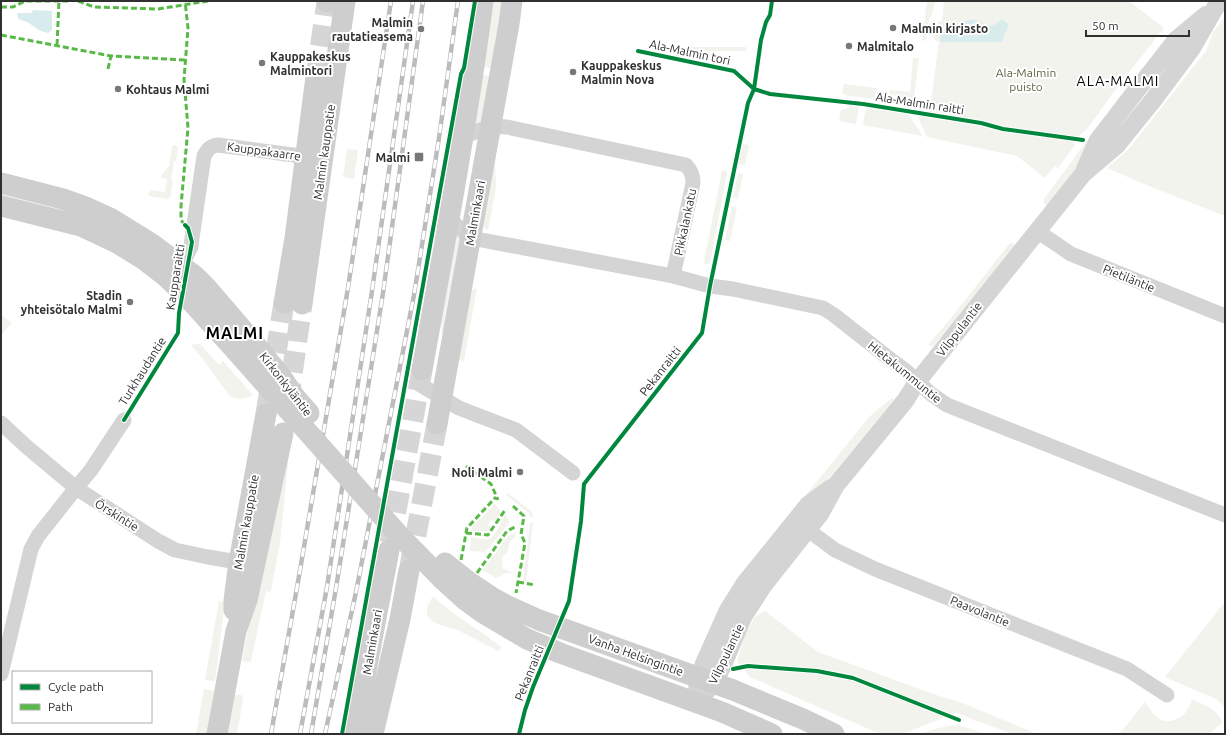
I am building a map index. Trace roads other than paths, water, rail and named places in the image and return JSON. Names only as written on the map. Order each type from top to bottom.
[{"type":"main road","name":"Malmin kauppatie","points":[[293,303],[315,158],[333,1]]},
{"type":"main road","name":"Malminkaari","points":[[420,377],[463,137],[483,1]]},
{"type":"main road","name":"Malminkaari","points":[[437,424],[512,1]]},
{"type":"main road","name":"Malmin kauppatie","points":[[315,158],[308,135],[316,77]]},
{"type":"main road","name":"Kirkonkyläntie","points":[[1,183],[63,199],[96,211],[152,244],[195,276],[207,288],[229,329]]},
{"type":"main road","name":"Kirkonkyläntie","points":[[1,206],[81,226],[117,243],[165,276],[186,296],[229,329],[273,366],[295,397],[403,520],[443,571]]},
{"type":"main road","name":"Malmin kauppatie","points":[[217,734],[236,631],[247,600],[247,563],[266,414]]},
{"type":"main road","name":"Malmin kauppatie","points":[[247,563],[283,433]]},
{"type":"main road","name":"Malminkaari","points":[[354,734],[389,550]]},
{"type":"main road","name":"Malminkaari","points":[[373,734],[400,619],[409,570]]},
{"type":"main road","name":"Vanha Helsingintie","points":[[443,571],[469,582],[506,605],[539,620],[738,692],[803,719],[834,734]]},
{"type":"main road","name":"Vanha Helsingintie","points":[[443,571],[464,599],[483,613],[527,640],[696,702],[772,734]]},
{"type":"street","name":"Vilppulantie","points":[[696,702],[706,680],[706,659],[728,610],[745,583],[802,525],[808,505],[836,484],[905,401],[917,382],[1083,174],[1098,140],[1176,40],[1217,4]]},
{"type":"street","name":"Pikkalankatu","points":[[463,137],[490,126],[507,127],[686,165],[693,176],[694,183],[673,276]]},
{"type":"street","name":"Kauppakaarre","points":[[181,266],[192,243],[204,156],[207,149],[212,145],[218,145],[315,158]]},
{"type":"street","points":[[449,219],[471,238],[673,276]]},
{"type":"street","name":"Pietiläntie","points":[[1037,231],[1071,254],[1225,316]]},
{"type":"street","name":"Hietakummuntie","points":[[673,276],[710,286],[733,289],[823,308],[906,371],[917,382],[947,405],[1225,516]]},
{"type":"street","points":[[420,377],[442,398],[459,408],[516,430],[573,474]]},
{"type":"street","name":"Turkhaudantie","points":[[1,674],[30,549],[38,536],[91,470],[124,420]]},
{"type":"street","name":"Örskintie","points":[[1,423],[76,488],[151,537],[175,550],[247,563]]},
{"type":"street","name":"Paavolantie","points":[[802,525],[835,550],[875,569],[1127,669],[1167,695]]},
{"type":"tunnel","points":[[316,77],[327,2]]},
{"type":"tunnel","points":[[266,414],[284,303]]},
{"type":"tunnel","points":[[288,403],[302,304]]},
{"type":"tunnel","points":[[390,543],[422,370]]},
{"type":"tunnel","points":[[410,566],[437,424]]},
{"type":"railway","points":[[271,734],[348,288],[391,1]]},
{"type":"railway","points":[[300,734],[327,587],[372,291],[413,1]]},
{"type":"railway","points":[[311,734],[383,293],[423,1]]},
{"type":"railway","points":[[325,734],[356,592],[414,295],[439,138],[458,1]]},
{"type":"place","name":"Malmin kirjasto","points":[[893,28]]},
{"type":"place","name":"Malmin rautatieasema","points":[[421,29]]},
{"type":"place","name":"Malmitalo","points":[[849,46]]},
{"type":"place","name":"Kauppakeskus Malmintori","points":[[262,63]]},
{"type":"place","name":"Kauppakeskus Malmin Nova","points":[[573,72]]},
{"type":"place","name":"Kohtaus Malmi","points":[[118,89]]},
{"type":"place","name":"Malmi","points":[[419,157]]},
{"type":"place","name":"Stadin yhteisötalo Malmi","points":[[130,302]]},
{"type":"place","name":"Noli Malmi","points":[[520,472]]},
{"type":"district","name":"ALA-MALMI","points":[[1118,81]]},
{"type":"district","name":"MALMI","points":[[235,333]]},
{"type":"park label","name":"Ala-Malmin puisto","points":[[1026,79]]}]
